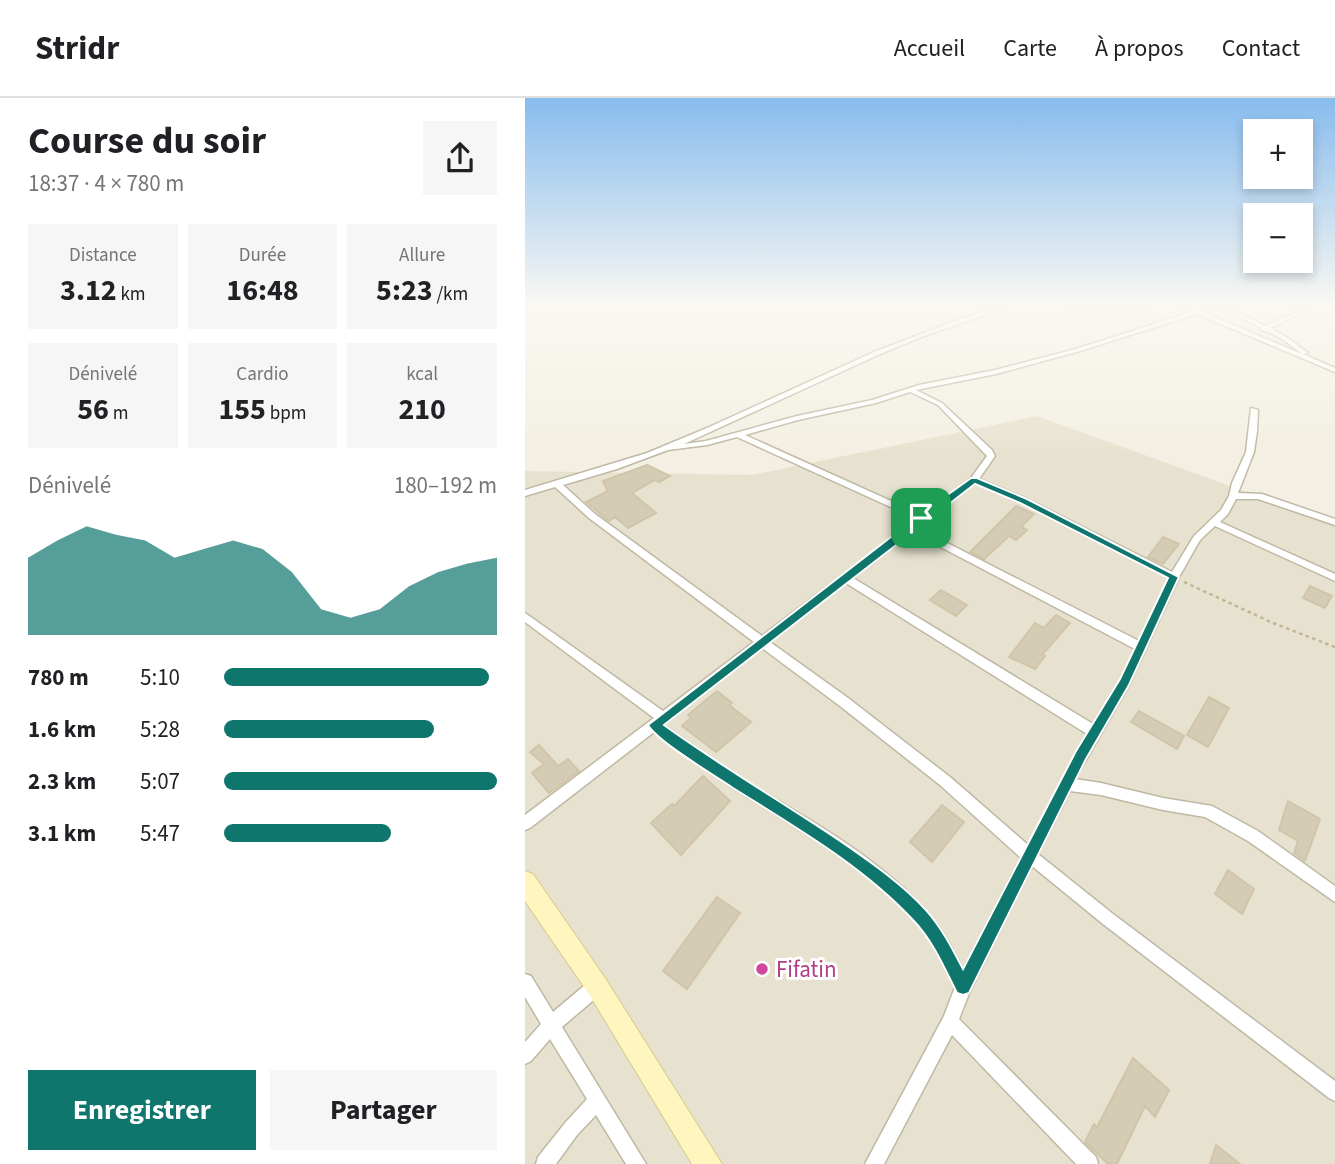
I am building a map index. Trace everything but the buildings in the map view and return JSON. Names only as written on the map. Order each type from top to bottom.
[{"type":"main road","points":[[525,882],[597,986],[708,1164]]},
{"type":"street","points":[[525,493],[620,466],[668,448],[870,357]]},
{"type":"street","points":[[668,448],[707,443],[874,402],[910,390],[1053,357]]},
{"type":"street","points":[[1304,357],[1335,370]]},
{"type":"street","points":[[1310,357],[1319,363]]},
{"type":"street","points":[[525,823],[974,480],[991,456],[989,452],[940,404],[910,390]]},
{"type":"street","points":[[874,1164],[950,1021],[963,986],[1066,784],[1125,682],[1174,577],[1197,538],[1225,512],[1251,447],[1255,410]]},
{"type":"street","points":[[739,435],[921,518]]},
{"type":"street","points":[[974,480],[1024,501],[1174,577]]},
{"type":"street","points":[[557,484],[592,516],[844,702],[945,782],[1031,856],[1242,1023],[1335,1092]]},
{"type":"street","points":[[1233,496],[1259,496],[1335,522]]},
{"type":"street","points":[[1215,523],[1335,578]]},
{"type":"street","points":[[911,528],[1140,647]]},
{"type":"street","points":[[846,578],[908,619],[1094,732]]},
{"type":"street","points":[[525,617],[659,721],[707,764],[791,816],[877,877],[919,914],[938,938],[963,986]]},
{"type":"street","points":[[1066,784],[1207,811],[1253,836],[1335,895]]},
{"type":"street","points":[[525,982],[637,1164]]},
{"type":"street","points":[[525,1055],[551,1025],[597,986]]},
{"type":"street","points":[[950,1021],[1089,1164]]},
{"type":"street","points":[[545,1164],[571,1129],[598,1100]]},
{"type":"path","points":[[1174,577],[1273,623],[1335,647]]},
{"type":"shaded area","points":[[1037,416],[1335,524],[1335,1164],[525,1164],[525,471],[752,475]]},
{"type":"place","name":"Fifatin","points":[[762,969]]},
{"type":"route","points":[[974,480],[1024,501],[1174,577],[1125,682],[1081,755],[963,986],[938,938],[919,914],[877,877],[791,816],[707,764],[654,725],[921,518],[974,480]]}]
